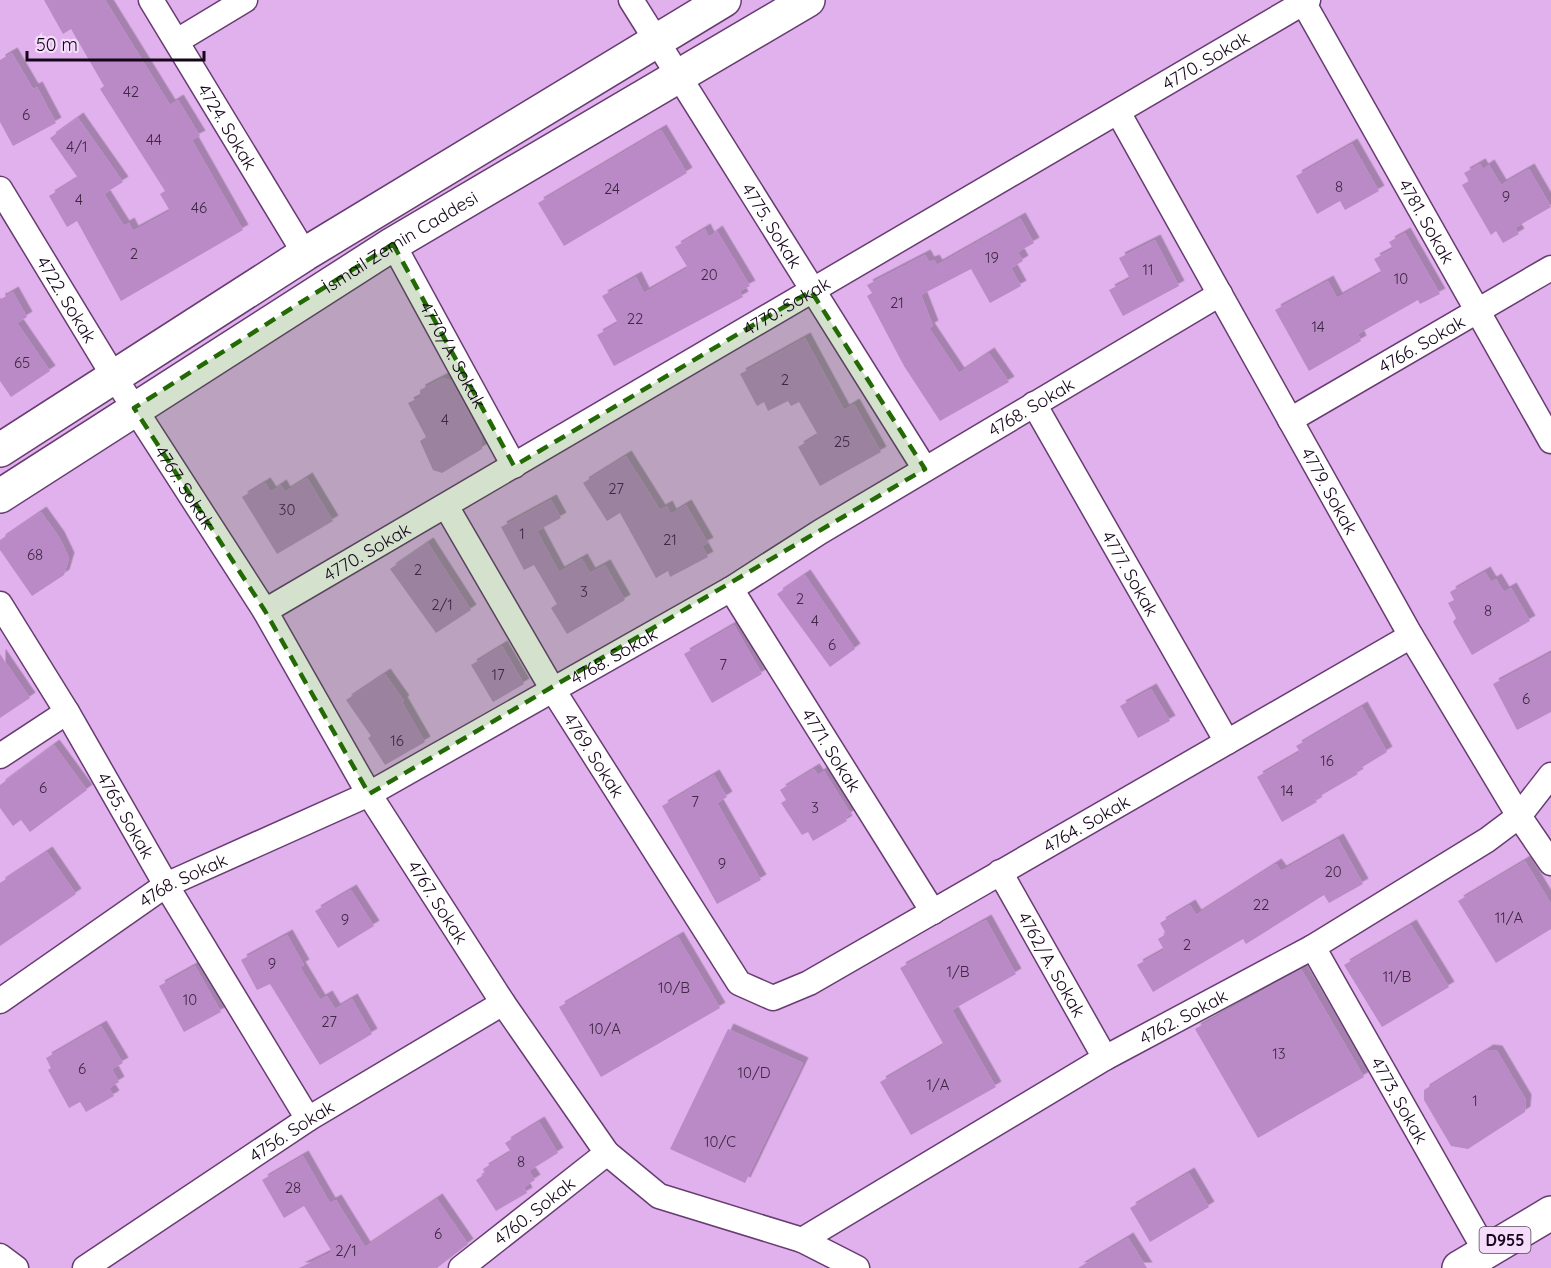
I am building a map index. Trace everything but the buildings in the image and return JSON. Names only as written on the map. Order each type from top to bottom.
[{"type":"main road","points":[[0,450],[113,375],[305,254],[724,0]]},
{"type":"main road","name":"İsmail Zemin Caddesi","points":[[0,496],[393,244],[808,0]]},
{"type":"main road","name":"D955","points":[[1473,1260],[1551,1213]]},
{"type":"street","name":"4724. Sokak","points":[[151,0],[305,254]]},
{"type":"street","points":[[177,41],[245,0]]},
{"type":"street","name":"4775. Sokak","points":[[630,0],[925,469]]},
{"type":"street","name":"4770. Sokak","points":[[265,610],[446,506],[1304,1]]},
{"type":"street","name":"4781. Sokak","points":[[1304,1],[1476,312],[1551,441]]},
{"type":"street","name":"4779. Sokak","points":[[1118,112],[1411,636],[1519,816],[1551,863]]},
{"type":"street","name":"4722. Sokak","points":[[0,189],[134,408]]},
{"type":"street","name":"4770/A. Sokak","points":[[393,244],[514,466]]},
{"type":"street","name":"4766. Sokak","points":[[1290,420],[1551,268]]},
{"type":"street","name":"4768. Sokak","points":[[0,1001],[165,885],[369,794],[731,589],[925,469],[1220,294]]},
{"type":"street","name":"4777. Sokak","points":[[1035,404],[1227,742]]},
{"type":"street","name":"4767. Sokak","points":[[134,408],[265,610],[369,794],[503,1003],[607,1153],[659,1196],[802,1240],[857,1268]]},
{"type":"street","name":"4769. Sokak","points":[[446,506],[554,690],[739,983],[758,993]]},
{"type":"street","name":"4771. Sokak","points":[[731,589],[933,912]]},
{"type":"street","name":"4765. Sokak","points":[[0,604],[67,712],[165,885],[308,1119]]},
{"type":"street","name":"4764. Sokak","points":[[758,993],[773,998],[809,983],[1411,636]]},
{"type":"street","points":[[0,756],[67,712]]},
{"type":"street","name":"4762. Sokak","points":[[802,1240],[1104,1058],[1313,947],[1486,840],[1519,816],[1551,775]]},
{"type":"street","name":"4762/A. Sokak","points":[[1000,872],[1104,1058]]},
{"type":"street","name":"4773. Sokak","points":[[1313,947],[1473,1260]]},
{"type":"street","name":"4756. Sokak","points":[[85,1268],[308,1119],[503,1003]]},
{"type":"street","name":"4760. Sokak","points":[[461,1268],[607,1153]]},
{"type":"street","points":[[0,1256],[16,1268]]},
{"type":"highlighted area","points":[[393,244],[514,466],[811,291],[925,469],[369,794],[265,611],[134,408]]}]
